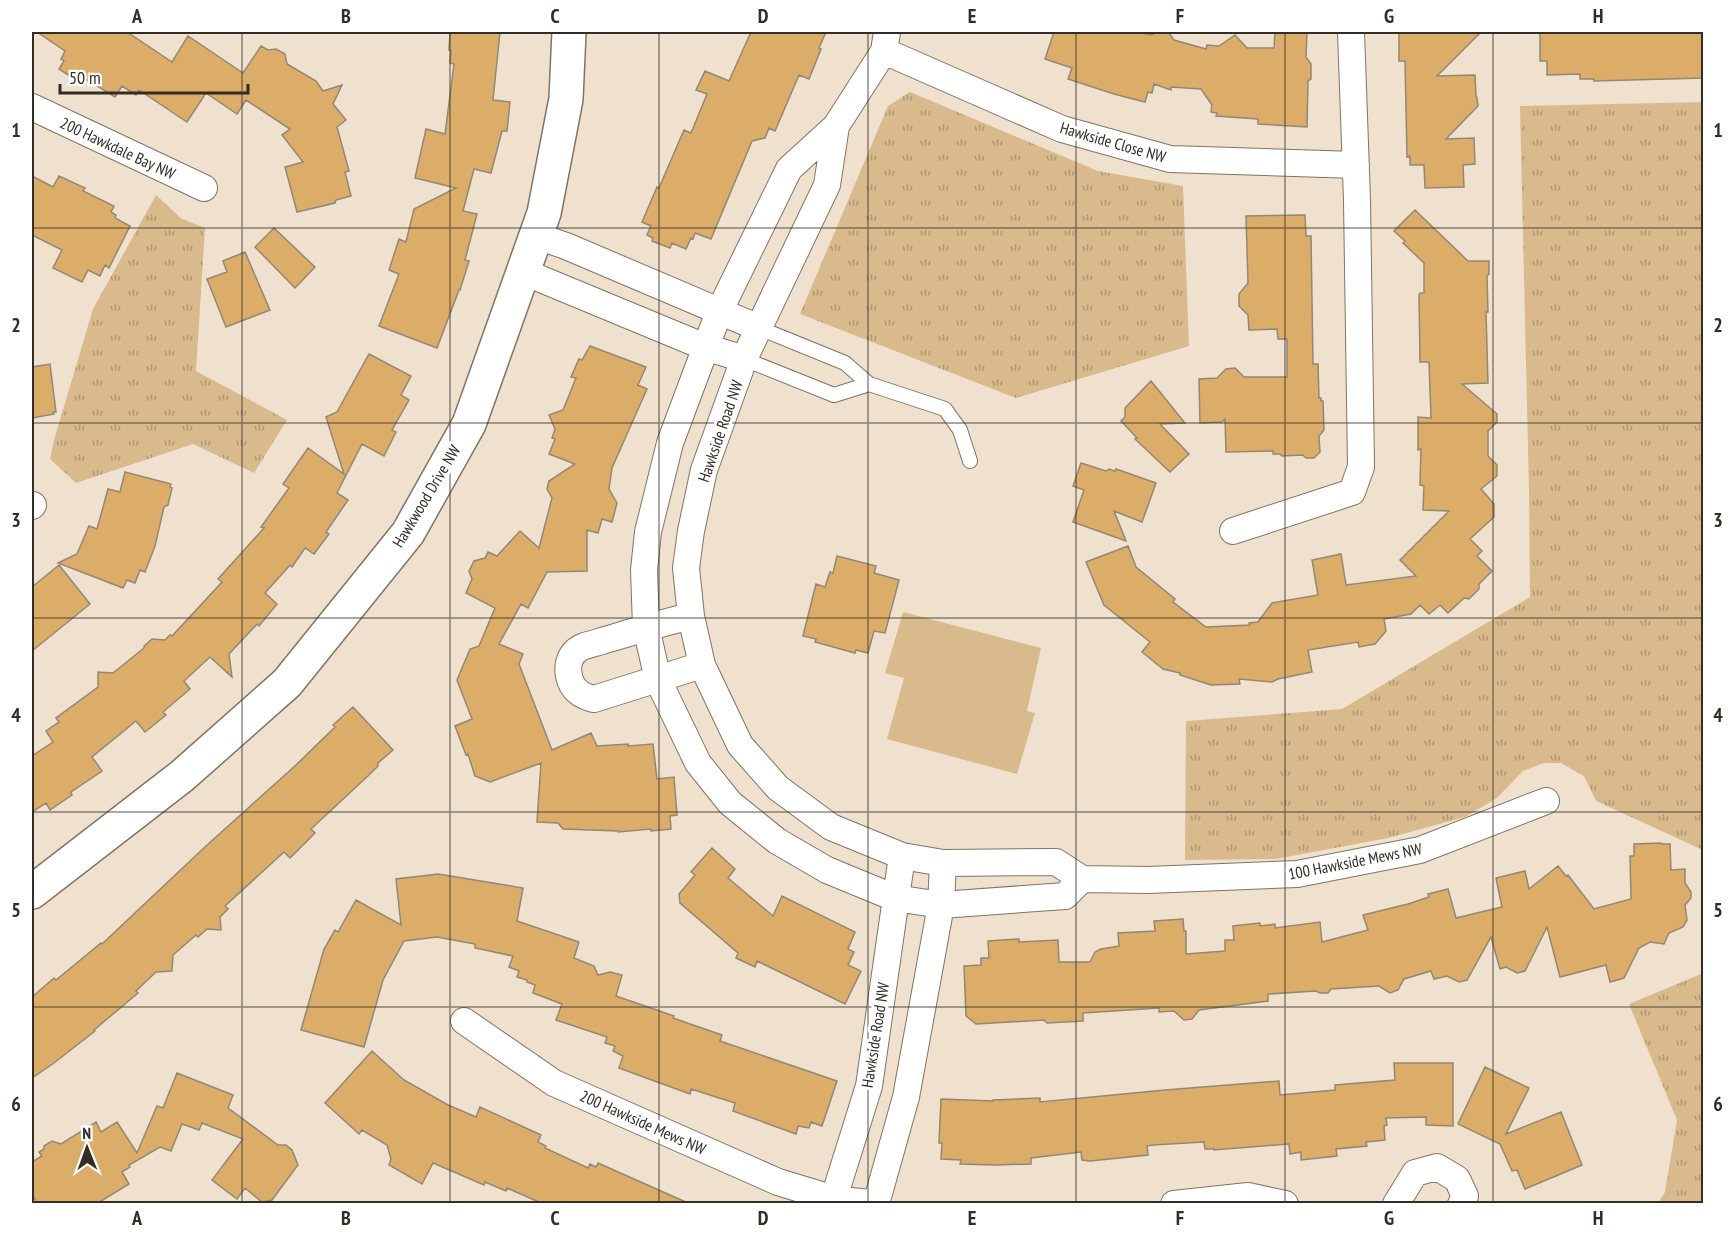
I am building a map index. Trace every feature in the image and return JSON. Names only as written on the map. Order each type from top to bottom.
[{"type":"street","name":"Hawkwood Drive NW","points":[[32,892],[182,776],[287,683],[408,533],[469,423],[537,236],[544,213],[566,99],[569,32]]},
{"type":"street","points":[[1233,531],[1352,492],[1361,467],[1356,165],[1351,32]]},
{"type":"street","name":"Hawkside Close NW","points":[[705,347],[719,312],[789,169],[836,126],[886,41],[1062,129],[1170,159],[1356,165]]},
{"type":"street","name":"200 Hawkdale Bay NW","points":[[32,107],[204,188]]},
{"type":"street","name":"Hawkside Close NW","points":[[744,359],[826,185],[836,126]]},
{"type":"street","points":[[537,236],[566,246],[759,328]]},
{"type":"street","name":"Hawkside Road NW","points":[[524,272],[705,347],[744,359],[704,470],[691,531],[686,568],[691,615],[702,665],[740,745],[778,788],[831,826],[902,856],[943,863]]},
{"type":"street","points":[[705,347],[670,443],[648,532],[644,570],[646,627],[658,680],[698,763],[730,803],[777,841],[827,870],[895,898],[941,905],[1065,896],[1082,879],[1056,862],[943,863],[941,905],[906,1097],[876,1203]]},
{"type":"street","points":[[691,615],[578,649],[570,658],[568,672],[576,692],[594,699],[702,665]]},
{"type":"street","name":"100 Hawkside Mews NW","points":[[1082,879],[1148,880],[1297,874],[1420,850],[1546,801]]},
{"type":"street","name":"Hawkside Road NW","points":[[833,1201],[869,1086],[902,856]]},
{"type":"street","name":"200 Hawkside Mews NW","points":[[464,1021],[554,1083],[778,1182],[833,1201],[876,1203]]},
{"type":"street","points":[[1396,1203],[1415,1173],[1437,1167],[1457,1179],[1465,1196],[1461,1203]]},
{"type":"street","points":[[1174,1203],[1248,1196],[1285,1203]]},
{"type":"lane","points":[[759,328],[845,363],[869,384],[945,408],[960,430],[970,461]]},
{"type":"lane","points":[[744,359],[834,395],[869,384]]},
{"type":"green space","points":[[910,92],[1098,171],[1183,186],[1189,346],[1016,398],[800,314],[888,106]]},
{"type":"green space","points":[[1703,102],[1703,850],[1596,801],[1584,776],[1561,763],[1544,763],[1523,771],[1497,798],[1465,817],[1388,838],[1276,859],[1185,860],[1186,721],[1342,709],[1530,597],[1520,106]]},
{"type":"green space","points":[[156,195],[182,219],[205,228],[196,371],[287,420],[254,473],[193,444],[76,483],[50,459],[54,440],[93,309]]},
{"type":"green space","points":[[903,612],[1041,648],[1027,711],[1035,713],[1017,774],[887,739],[904,678],[885,673]]},
{"type":"green space","points":[[1703,959],[1703,1203],[1658,1203],[1665,1192],[1677,1120],[1629,1004],[1701,974]]},
{"type":"building","points":[[37,32],[127,32],[172,62],[188,36],[243,73],[261,46],[268,50],[276,49],[285,54],[287,64],[316,81],[323,91],[342,85],[333,104],[346,120],[337,127],[349,171],[345,172],[351,196],[336,200],[335,203],[297,212],[285,167],[303,162],[282,135],[290,129],[246,100],[237,114],[206,93],[187,122],[139,90],[136,95],[122,86],[115,97],[86,79],[82,84],[59,69],[64,61],[61,59],[65,51]]},
{"type":"building","points":[[450,32],[500,32],[493,100],[510,102],[507,131],[502,131],[491,173],[474,169],[463,211],[477,214],[465,260],[469,261],[437,348],[379,326],[399,274],[389,270],[399,239],[406,242],[414,209],[456,188],[415,178],[426,129],[445,134],[454,64],[450,63]]},
{"type":"building","points":[[751,32],[826,32],[809,79],[799,75],[775,131],[769,128],[765,138],[752,141],[711,239],[695,233],[686,249],[672,243],[670,248],[652,241],[653,238],[647,235],[651,226],[642,222],[684,130],[691,133],[707,94],[696,90],[705,71],[729,81]]},
{"type":"building","points":[[1054,32],[1137,32],[1151,35],[1163,32],[1169,33],[1174,40],[1206,49],[1207,45],[1219,46],[1235,35],[1247,48],[1274,48],[1275,32],[1307,32],[1306,57],[1311,64],[1311,79],[1308,81],[1307,127],[1258,124],[1258,119],[1216,116],[1217,113],[1211,112],[1212,105],[1201,89],[1171,87],[1171,90],[1154,84],[1152,93],[1148,92],[1145,102],[1068,79],[1072,68],[1045,59]]},
{"type":"building","points":[[1399,32],[1481,32],[1437,76],[1475,75],[1478,106],[1446,139],[1474,138],[1475,164],[1463,165],[1464,187],[1425,188],[1424,165],[1410,165],[1410,156],[1407,157],[1405,61],[1399,61]]},
{"type":"building","points":[[1540,32],[1704,32],[1703,78],[1594,81],[1594,79],[1580,79],[1580,74],[1547,75],[1547,61],[1540,61]]},
{"type":"building","points":[[32,176],[53,187],[59,176],[85,188],[83,191],[114,206],[111,212],[116,215],[115,218],[130,226],[109,268],[105,265],[100,276],[88,270],[82,282],[53,268],[62,250],[32,235]]},
{"type":"building","points":[[1415,210],[1468,261],[1489,261],[1488,312],[1486,312],[1488,383],[1462,384],[1497,414],[1497,422],[1488,431],[1488,456],[1497,465],[1497,476],[1481,489],[1494,504],[1494,517],[1470,539],[1482,551],[1477,556],[1492,571],[1469,599],[1464,598],[1448,613],[1440,605],[1429,614],[1420,605],[1411,614],[1384,619],[1386,631],[1375,644],[1359,647],[1358,642],[1308,650],[1312,672],[1272,682],[1239,679],[1240,684],[1211,685],[1163,669],[1142,652],[1150,642],[1104,605],[1086,562],[1128,546],[1136,567],[1175,599],[1173,602],[1206,627],[1250,625],[1249,623],[1258,622],[1272,603],[1318,595],[1312,560],[1341,554],[1346,585],[1416,576],[1400,560],[1449,511],[1423,510],[1424,486],[1420,485],[1421,449],[1418,450],[1418,417],[1431,418],[1429,362],[1420,362],[1419,295],[1424,293],[1424,263],[1394,231]]},
{"type":"building","points":[[1305,215],[1306,236],[1311,236],[1313,364],[1318,364],[1319,398],[1323,401],[1324,430],[1319,436],[1320,452],[1314,458],[1306,458],[1303,455],[1282,456],[1273,454],[1273,451],[1226,452],[1225,419],[1222,422],[1200,423],[1199,379],[1217,378],[1226,369],[1235,368],[1244,377],[1287,377],[1287,339],[1278,339],[1277,329],[1249,330],[1248,315],[1239,306],[1239,294],[1248,283],[1246,216]]},
{"type":"building","points":[[274,228],[315,267],[295,288],[255,247]]},
{"type":"building","points":[[245,252],[270,310],[226,327],[207,279],[227,272],[223,261]]},
{"type":"building","points":[[590,346],[646,367],[638,385],[647,389],[612,468],[609,489],[617,503],[612,522],[602,519],[598,533],[587,530],[587,571],[547,572],[528,608],[521,604],[499,644],[523,654],[519,664],[552,750],[591,733],[597,746],[653,744],[657,779],[674,777],[677,815],[670,816],[671,829],[618,832],[563,829],[558,823],[537,822],[541,763],[490,782],[475,776],[455,726],[472,719],[457,680],[470,649],[479,646],[495,608],[466,593],[472,579],[469,571],[474,561],[485,558],[488,552],[497,556],[520,531],[539,548],[552,498],[547,489],[549,481],[575,464],[549,454],[555,439],[552,438],[555,429],[549,415],[563,410],[576,378],[571,377],[579,359],[582,360]]},
{"type":"building","points":[[369,354],[411,376],[401,395],[409,400],[392,430],[396,432],[384,456],[362,444],[337,493],[348,500],[326,532],[329,534],[314,554],[305,548],[292,567],[290,565],[265,593],[277,604],[259,626],[257,624],[229,654],[232,677],[210,657],[184,681],[190,689],[163,712],[166,715],[145,732],[136,721],[92,757],[102,771],[71,792],[72,795],[50,810],[46,803],[32,812],[32,756],[53,742],[46,731],[59,722],[56,718],[98,687],[98,672],[113,673],[152,639],[165,640],[170,635],[172,636],[222,582],[218,579],[264,528],[261,527],[289,488],[283,484],[308,448],[344,474],[326,417],[337,412]]},
{"type":"building","points":[[50,364],[56,412],[32,418],[32,367]]},
{"type":"building","points":[[1151,381],[1185,423],[1160,424],[1189,454],[1170,472],[1135,439],[1137,438],[1121,421],[1125,417],[1125,408]]},
{"type":"building","points":[[1081,463],[1106,471],[1116,469],[1156,483],[1142,522],[1114,511],[1126,541],[1073,522],[1084,490],[1073,486]]},
{"type":"building","points":[[125,472],[171,484],[172,488],[168,505],[164,507],[155,546],[145,572],[140,570],[135,583],[127,580],[123,588],[58,563],[77,554],[89,526],[97,529],[108,489],[120,492]]},
{"type":"building","points":[[837,556],[876,566],[874,573],[899,580],[885,633],[874,631],[868,653],[856,650],[855,653],[815,642],[816,639],[803,636],[816,584],[825,587],[830,572],[833,573]]},
{"type":"building","points":[[59,565],[90,604],[32,651],[32,587]]},
{"type":"building","points":[[353,707],[393,750],[311,829],[315,833],[290,858],[284,852],[225,906],[228,909],[220,917],[221,930],[207,929],[198,937],[196,935],[173,955],[172,971],[156,972],[136,991],[138,993],[95,1031],[32,1078],[32,997],[54,978],[56,980],[102,944],[296,765]]},
{"type":"building","points":[[1634,844],[1670,844],[1671,870],[1685,869],[1685,883],[1691,892],[1691,898],[1685,905],[1687,920],[1683,927],[1669,933],[1664,944],[1650,942],[1639,948],[1624,978],[1610,982],[1606,965],[1560,977],[1547,927],[1525,971],[1517,973],[1506,967],[1500,969],[1491,937],[1467,980],[1459,982],[1447,976],[1434,979],[1431,971],[1404,979],[1398,990],[1390,993],[1379,986],[1331,989],[1328,993],[1316,991],[1268,994],[1268,1001],[1199,1010],[1192,1019],[1184,1020],[1174,1011],[1159,1012],[1159,1008],[1083,1013],[1083,1021],[1047,1023],[1044,1020],[976,1024],[966,1016],[964,966],[981,965],[981,958],[989,958],[988,941],[1058,940],[1059,962],[1090,962],[1095,952],[1119,946],[1118,933],[1155,931],[1154,921],[1183,919],[1184,931],[1186,931],[1186,954],[1225,951],[1225,940],[1234,940],[1233,926],[1260,923],[1260,926],[1275,924],[1275,928],[1320,922],[1322,942],[1368,930],[1363,915],[1408,904],[1429,897],[1428,894],[1448,889],[1456,918],[1502,907],[1496,878],[1525,871],[1529,889],[1558,866],[1566,876],[1568,875],[1594,909],[1631,899],[1630,856],[1634,856]]},
{"type":"building","points":[[712,848],[735,869],[728,878],[773,916],[782,896],[855,932],[848,949],[854,952],[848,965],[861,971],[845,1004],[757,961],[755,967],[736,958],[738,953],[680,903],[679,894],[695,875],[691,872]]},
{"type":"building","points":[[438,874],[523,888],[517,921],[579,942],[574,958],[594,966],[598,975],[610,972],[622,975],[616,996],[722,1035],[720,1041],[837,1081],[822,1126],[811,1122],[809,1128],[798,1126],[796,1134],[733,1111],[735,1103],[691,1089],[690,1094],[619,1068],[623,1056],[613,1051],[615,1046],[605,1043],[607,1037],[556,1020],[562,1004],[533,993],[535,985],[517,977],[519,971],[509,967],[513,956],[475,948],[475,944],[437,937],[404,941],[383,980],[364,1047],[301,1030],[324,949],[335,930],[338,932],[356,900],[401,925],[396,879]]},
{"type":"building","points":[[372,1051],[404,1080],[448,1105],[476,1117],[480,1107],[541,1135],[538,1142],[546,1146],[545,1148],[588,1168],[590,1164],[596,1167],[598,1163],[688,1203],[541,1203],[507,1188],[506,1191],[485,1182],[484,1185],[433,1163],[422,1184],[389,1165],[391,1159],[387,1145],[362,1130],[359,1134],[325,1103]]},
{"type":"building","points":[[1394,1063],[1453,1063],[1453,1126],[1426,1125],[1426,1117],[1386,1118],[1385,1140],[1366,1142],[1367,1146],[1336,1149],[1337,1156],[1301,1160],[1301,1152],[1290,1154],[1289,1144],[1214,1150],[1205,1149],[1204,1142],[1147,1146],[1148,1155],[1090,1161],[1082,1160],[1081,1152],[1031,1158],[1031,1164],[960,1164],[961,1160],[941,1159],[942,1143],[939,1143],[941,1099],[993,1101],[1040,1098],[1040,1102],[1279,1081],[1280,1095],[1335,1090],[1335,1085],[1395,1080]]},
{"type":"building","points":[[1485,1067],[1529,1088],[1506,1134],[1561,1112],[1582,1165],[1525,1189],[1517,1170],[1512,1171],[1500,1144],[1458,1124]]},
{"type":"building","points":[[177,1073],[233,1095],[228,1108],[278,1145],[286,1145],[292,1150],[298,1165],[272,1200],[262,1202],[245,1188],[237,1199],[212,1180],[243,1139],[202,1123],[199,1130],[182,1124],[171,1151],[160,1147],[129,1165],[130,1167],[122,1172],[129,1184],[98,1203],[37,1203],[32,1194],[32,1162],[42,1156],[39,1152],[44,1149],[44,1146],[52,1141],[61,1144],[96,1122],[101,1132],[117,1122],[137,1153],[157,1106],[163,1108]]}]
